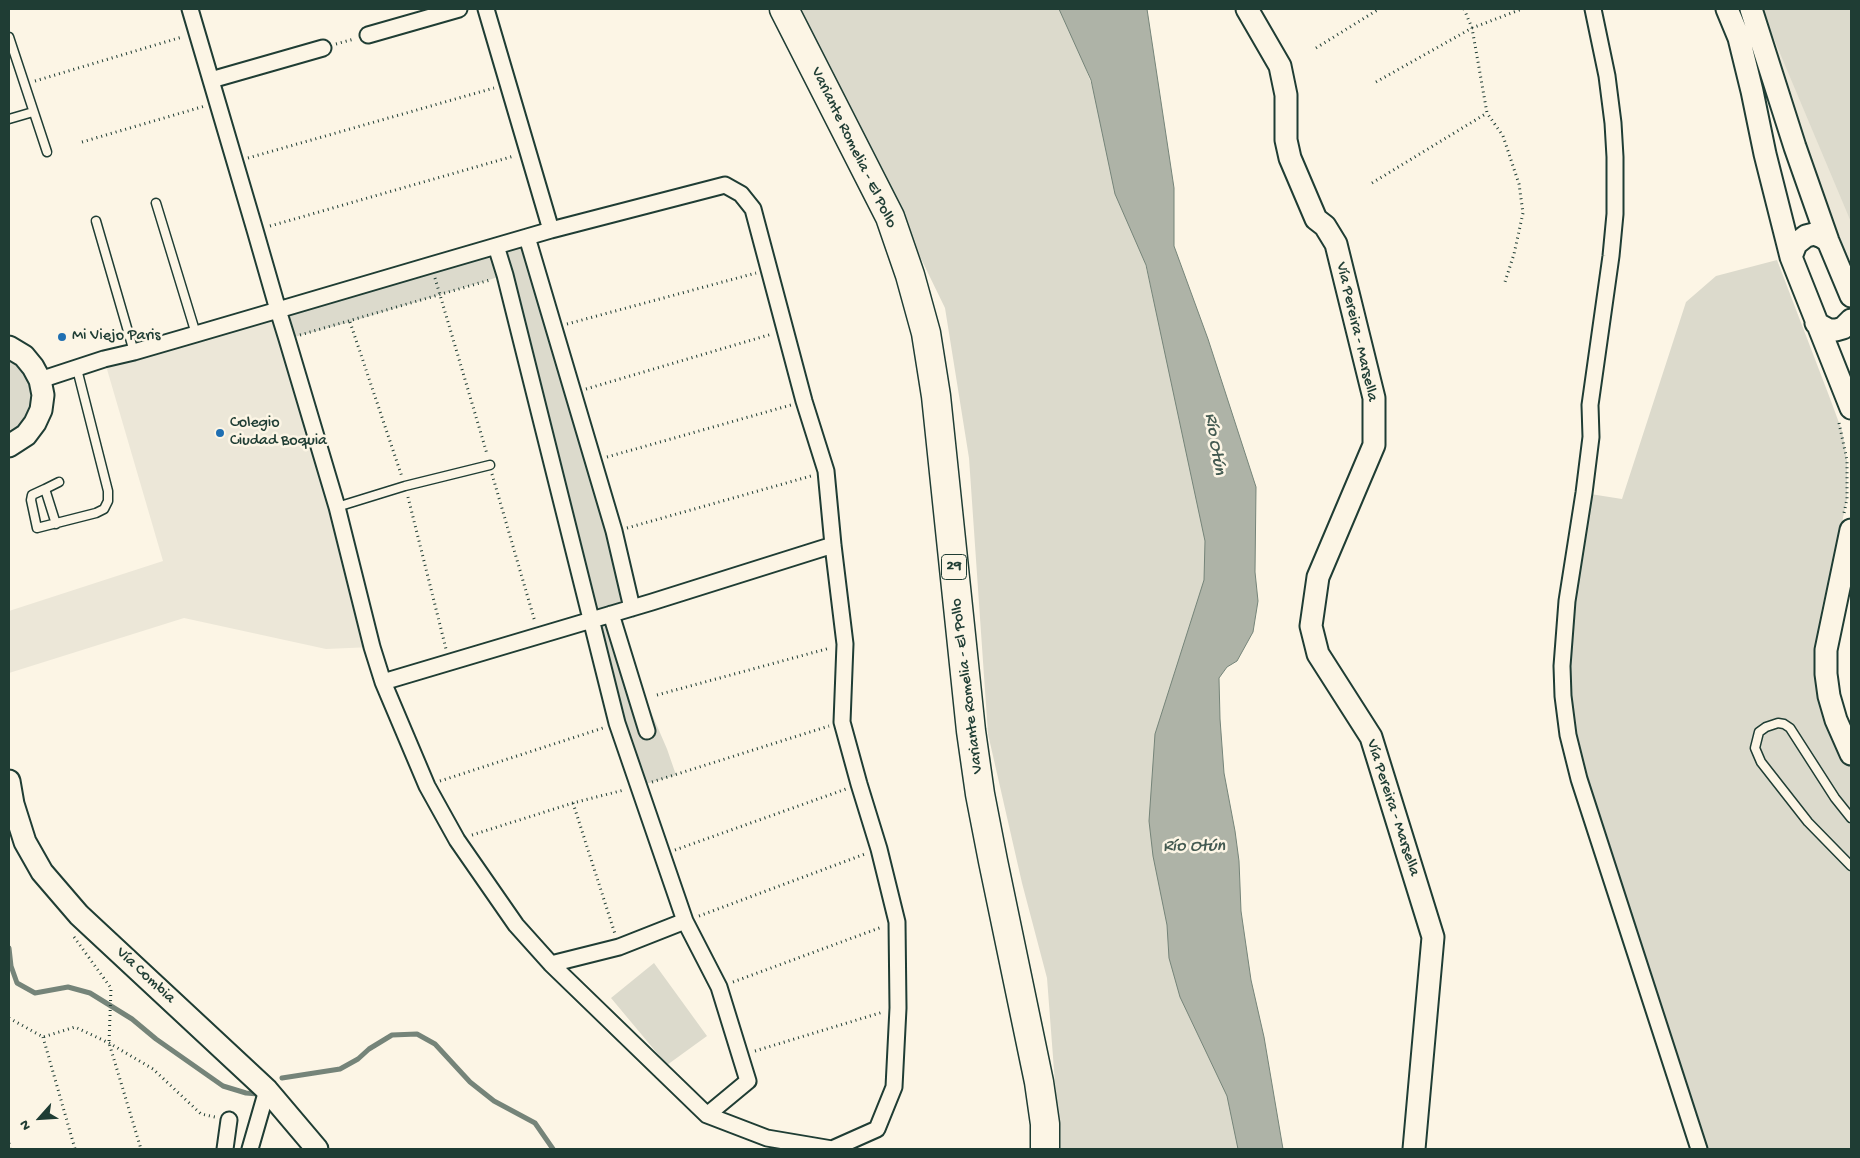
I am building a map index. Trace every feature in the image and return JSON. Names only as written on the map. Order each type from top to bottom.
[{"type":"highway","name":"Variante Romelia - El Pollo","points":[[784,9],[890,217],[926,333],[936,396],[971,731],[980,794],[1039,1082],[1045,1124],[1046,1149]]},
{"type":"main road","name":"Vía Pereira - Marsella","points":[[1247,9],[1280,66],[1286,95],[1286,140],[1290,158],[1316,219],[1325,226],[1336,244],[1374,398],[1374,445],[1318,577],[1311,626],[1318,654],[1372,737],[1433,937],[1414,1149]]},
{"type":"main road","points":[[1727,9],[1739,38],[1765,154],[1791,257],[1816,323],[1844,412]]},
{"type":"main road","points":[[1751,9],[1828,241],[1851,296]]},
{"type":"main road","points":[[1791,257],[1796,244],[1806,236],[1814,234],[1828,241]]},
{"type":"main road","points":[[1816,323],[1822,328],[1836,330],[1843,328],[1851,320]]},
{"type":"main road","points":[[9,347],[24,356],[34,366],[40,380],[43,395],[41,410],[35,424],[26,435],[9,446]]},
{"type":"main road","points":[[1847,524],[1826,650],[1826,674],[1829,696],[1836,720],[1851,754]]},
{"type":"main road","name":"Vía Combia","points":[[9,781],[13,804],[25,842],[42,872],[80,915],[267,1090],[317,1149]]},
{"type":"street","points":[[40,380],[104,359],[134,352],[278,310],[496,246],[528,237],[551,230],[725,185],[741,194],[754,208],[784,330],[826,471],[845,644],[842,722],[879,849],[897,922],[898,1008],[894,1087],[876,1129],[832,1148],[767,1138],[707,1115],[551,964],[516,925],[457,840],[427,786],[383,682],[372,647],[336,507],[287,338],[278,310],[190,9]]},
{"type":"street","points":[[368,35],[459,9]]},
{"type":"street","points":[[486,9],[551,230]]},
{"type":"street","points":[[1593,9],[1613,122],[1615,214],[1610,265],[1590,405],[1591,437],[1567,601],[1562,666],[1563,696],[1568,735],[1579,779],[1699,1149]]},
{"type":"street","points":[[211,80],[323,48]]},
{"type":"street","points":[[528,237],[614,531],[632,608]]},
{"type":"street","points":[[496,246],[505,275],[617,723],[684,921],[718,987],[748,1081],[707,1115]]},
{"type":"street","points":[[383,682],[449,664],[833,545]]},
{"type":"street","points":[[611,614],[647,731]]},
{"type":"street","points":[[551,964],[619,947],[684,921]]},
{"type":"street","points":[[250,1149],[267,1090]]},
{"type":"street","points":[[225,1149],[229,1120]]},
{"type":"lane","points":[[9,38],[47,152]]},
{"type":"lane","points":[[9,120],[33,112]]},
{"type":"lane","points":[[156,203],[196,334]]},
{"type":"lane","points":[[96,221],[134,352]]},
{"type":"lane","points":[[59,482],[32,495],[31,500],[36,526],[39,528],[96,513],[104,509],[108,501],[108,491],[77,369]]},
{"type":"lane","points":[[336,507],[405,486],[490,465]]},
{"type":"lane","points":[[45,489],[56,524]]},
{"type":"lane","points":[[1851,818],[1835,798],[1790,728],[1778,723],[1759,732],[1755,748],[1760,762],[1808,822],[1851,866]]},
{"type":"path","points":[[1316,48],[1379,9]]},
{"type":"path","points":[[1464,9],[1472,28],[1487,113],[1503,136],[1519,184],[1523,213],[1514,254],[1504,285]]},
{"type":"path","points":[[1376,82],[1472,28],[1522,9]]},
{"type":"path","points":[[24,84],[197,32]]},
{"type":"path","points":[[323,48],[368,35]]},
{"type":"path","points":[[235,162],[508,84]]},
{"type":"path","points":[[82,142],[218,103]]},
{"type":"path","points":[[1372,183],[1487,113]]},
{"type":"path","points":[[255,230],[528,152]]},
{"type":"path","points":[[431,265],[539,635]]},
{"type":"path","points":[[554,328],[769,269]]},
{"type":"path","points":[[287,338],[350,322],[505,275]]},
{"type":"path","points":[[573,393],[784,330]]},
{"type":"path","points":[[593,461],[804,401]]},
{"type":"path","points":[[1844,412],[1842,431],[1848,460],[1847,524]]},
{"type":"path","points":[[614,531],[826,471]]},
{"type":"path","points":[[657,695],[845,644]]},
{"type":"path","points":[[457,840],[573,803],[639,786],[842,722]]},
{"type":"path","points":[[427,786],[617,723]]},
{"type":"path","points":[[662,854],[859,784]]},
{"type":"path","points":[[573,803],[619,947]]},
{"type":"path","points":[[684,921],[879,849]]},
{"type":"path","points":[[718,987],[897,922]]},
{"type":"path","points":[[111,988],[109,1044],[141,1149]]},
{"type":"path","points":[[741,1056],[898,1008]]},
{"type":"path","points":[[9,1018],[43,1037],[75,1149]]},
{"type":"path","points":[[43,1037],[75,1027],[153,1069],[201,1114],[229,1120]]},
{"type":"path","points":[[9,1143],[10,1149]]},
{"type":"shaded area","points":[[786,9],[1072,9],[1086,69],[1126,183],[1153,297],[1190,398],[1217,596],[1174,673],[1255,1149],[1060,1149],[1047,978],[1022,883],[988,734],[969,458],[945,308],[841,94]]},
{"type":"shaded area","points":[[1751,9],[1851,9],[1851,296]]},
{"type":"shaded area","points":[[1760,9],[1851,9],[1851,222],[1766,20]]},
{"type":"shaded area","points":[[527,237],[632,608],[618,612],[645,698],[676,775],[639,786],[505,275],[287,339],[278,310]]},
{"type":"shaded area","points":[[1777,260],[1842,431],[1847,460],[1847,499],[1822,607],[1816,651],[1837,743],[1851,768],[1851,1149],[1699,1149],[1579,779],[1563,696],[1584,493],[1622,499],[1686,302],[1716,276]]},
{"type":"shaded area","name":"Colegio Ciudad Boquia","points":[[278,310],[372,647],[326,649],[184,618],[9,673],[9,611],[163,561],[104,359]]},
{"type":"shaded area","points":[[9,347],[43,395],[9,446]]},
{"type":"shaded area","points":[[654,963],[707,1036],[667,1065],[611,998]]},
{"type":"water","name":"Río Otún","points":[[1059,9],[1147,9],[1174,188],[1174,246],[1208,339],[1256,487],[1255,572],[1258,601],[1253,632],[1237,661],[1227,667],[1219,678],[1220,719],[1224,773],[1239,861],[1241,911],[1251,980],[1264,1037],[1283,1149],[1238,1149],[1227,1096],[1180,997],[1169,958],[1167,925],[1153,856],[1149,821],[1155,734],[1204,580],[1205,541],[1146,265],[1115,194],[1091,80]]},
{"type":"waterway","points":[[9,948],[11,966],[17,983],[35,993],[68,987],[90,993],[132,1019],[156,1039],[223,1086],[246,1093],[258,1094]]},
{"type":"waterway","points":[[282,1078],[340,1069],[392,1035],[417,1034],[435,1044],[470,1082],[494,1101],[535,1123],[553,1149]]},
{"type":"place","name":"Mi Viejo Paris","points":[[62,337]]},
{"type":"place","name":"Colegio Ciudad Boquia","points":[[220,433]]}]
